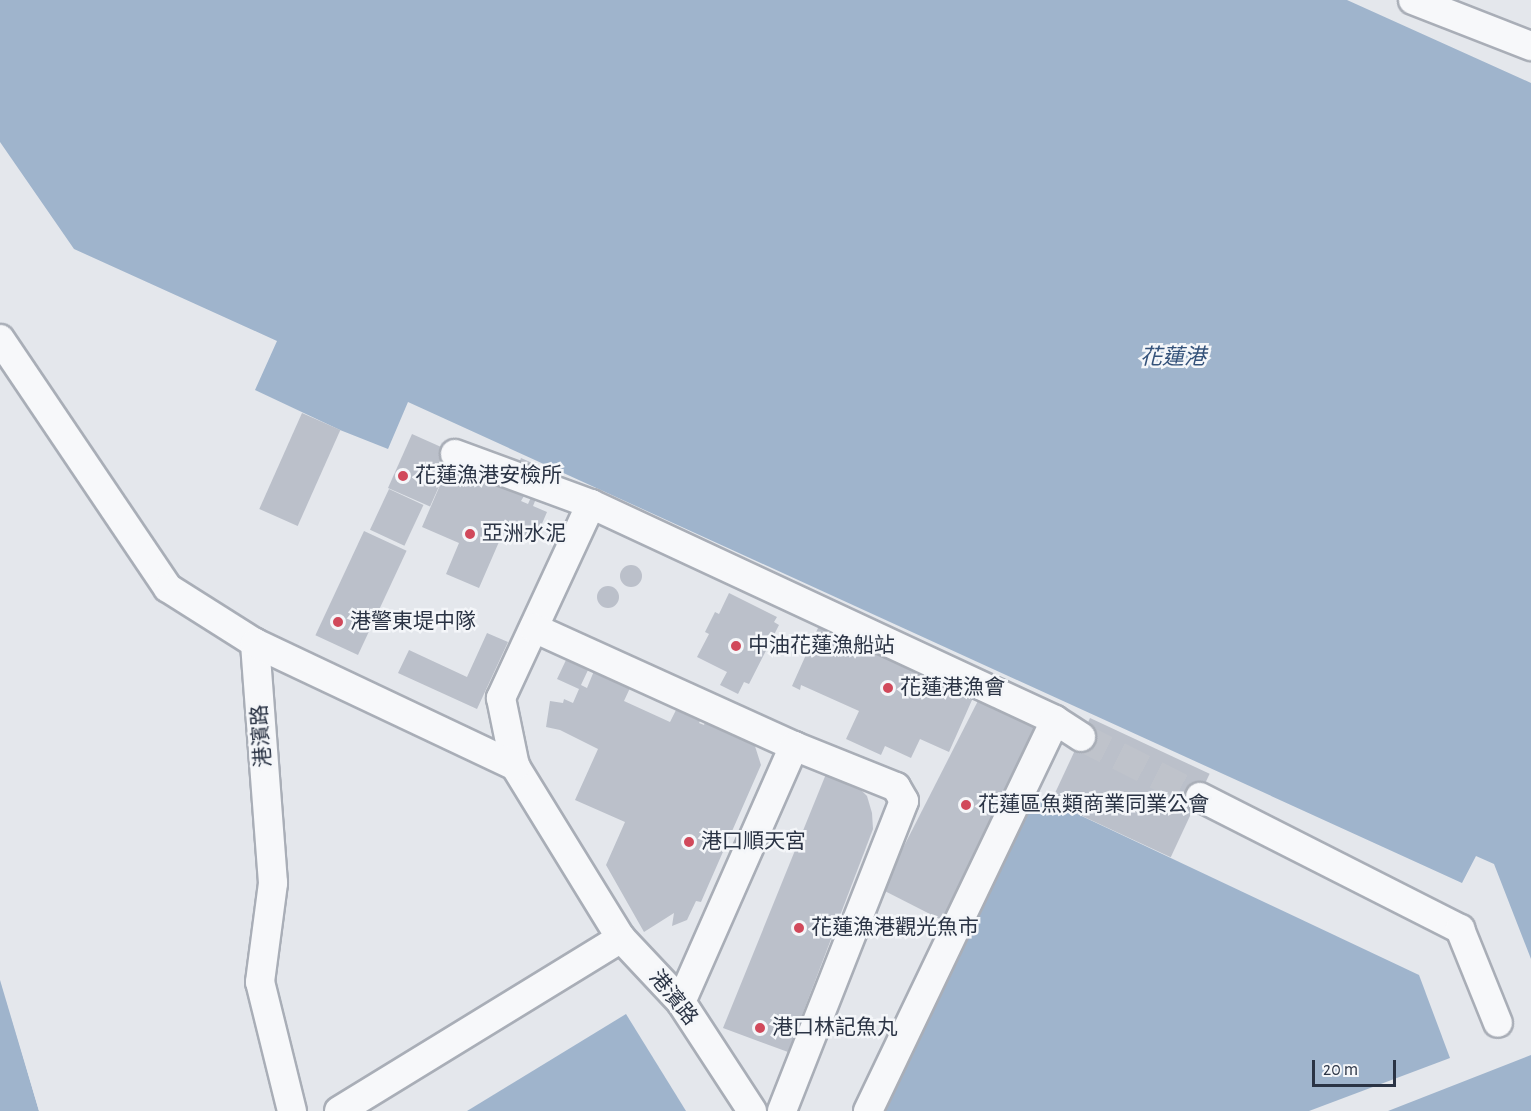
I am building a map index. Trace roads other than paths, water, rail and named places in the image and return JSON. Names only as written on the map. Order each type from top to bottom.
[{"type":"street","points":[[1413,0],[1531,46]]},
{"type":"street","points":[[0,339],[168,588],[255,643],[515,766]]},
{"type":"street","points":[[455,454],[591,504],[1055,720],[1081,737]]},
{"type":"street","name":"港濱路","points":[[591,504],[501,698],[515,766],[621,938],[681,1002],[752,1111]]},
{"type":"street","points":[[534,628],[794,746],[896,787],[904,801],[782,1111]]},
{"type":"street","name":"港濱路","points":[[255,643],[273,883],[260,982],[292,1111]]},
{"type":"street","points":[[868,1111],[1055,720]]},
{"type":"street","points":[[681,1002],[794,746]]},
{"type":"street","points":[[1200,797],[1460,929],[1498,1023]]},
{"type":"street","points":[[339,1111],[621,938]]},
{"type":"water","name":"花蓮港","points":[[0,0],[1347,0],[1531,83],[1531,959],[1494,864],[1476,856],[1462,883],[408,402],[388,449],[340,430],[255,390],[277,341],[74,249],[0,142]]},
{"type":"water","points":[[1035,794],[1419,975],[1450,1058],[1309,1111],[880,1111]]},
{"type":"water","points":[[0,980],[39,1111],[0,1111]]},
{"type":"water","points":[[626,1014],[686,1111],[467,1111]]},
{"type":"water","points":[[1531,1055],[1531,1111],[1388,1111]]},
{"type":"tunnel","points":[[1081,737],[1200,797]]},
{"type":"place","name":"花蓮漁港安檢所","points":[[403,476]]},
{"type":"place","name":"亞洲水泥","points":[[470,534]]},
{"type":"place","name":"港警東堤中隊","points":[[338,622]]},
{"type":"place","name":"中油花蓮漁船站","points":[[736,646]]},
{"type":"place","name":"花蓮港漁會","points":[[888,688]]},
{"type":"place","name":"花蓮區魚類商業同業公會","points":[[966,805]]},
{"type":"place","name":"港口順天宮","points":[[689,842]]},
{"type":"place","name":"花蓮漁港觀光魚市","points":[[799,928]]},
{"type":"place","name":"港口林記魚丸","points":[[760,1028]]}]
